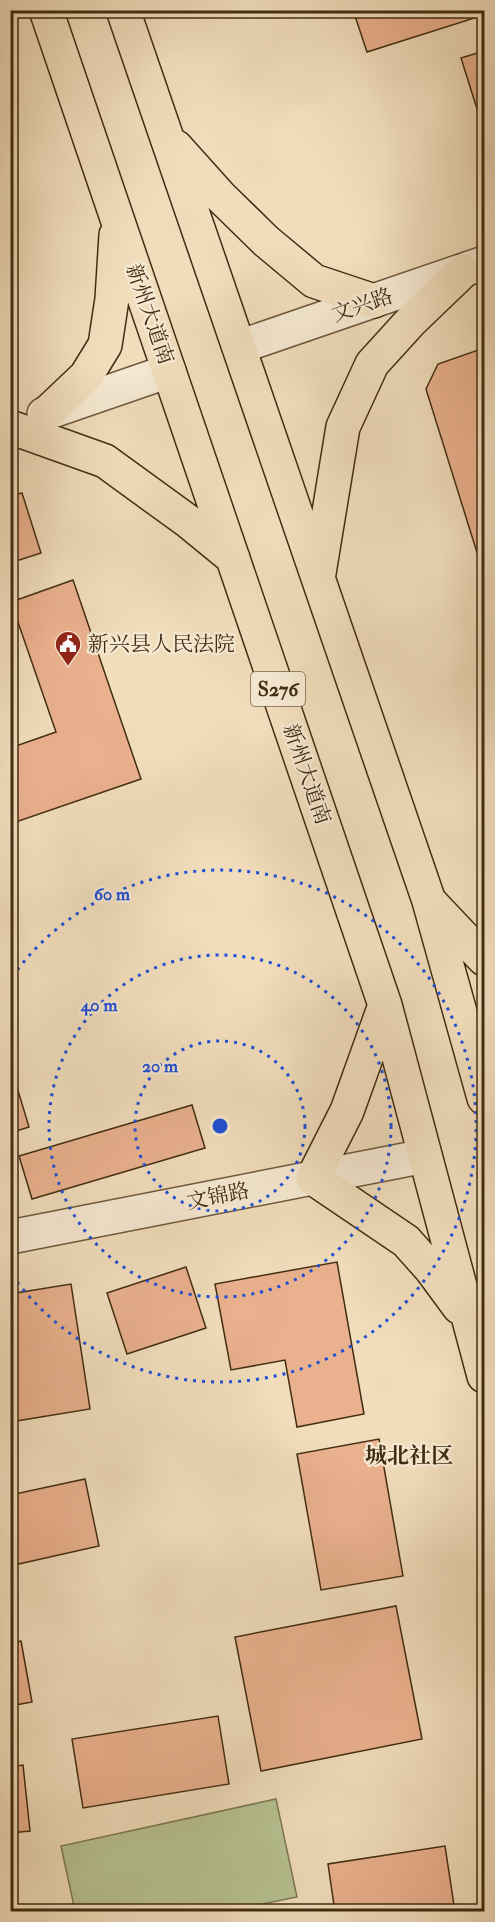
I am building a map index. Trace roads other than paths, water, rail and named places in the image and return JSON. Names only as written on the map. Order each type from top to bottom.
[{"type":"main road","name":"新州大道南","points":[[46,10],[385,1005],[484,1376]]},
{"type":"main road","points":[[123,10],[429,901],[484,1098]]},
{"type":"main road","points":[[167,137],[220,196],[266,242],[314,281],[374,301]]},
{"type":"main road","points":[[46,413],[86,376],[105,345],[112,299],[117,218]]},
{"type":"main road","points":[[318,578],[343,427],[372,364],[412,320],[474,267]]},
{"type":"main road","points":[[10,426],[105,461],[189,522],[233,558]]},
{"type":"main road","points":[[429,901],[484,960]]},
{"type":"main road","points":[[385,1005],[347,1111],[313,1178],[406,1241],[431,1269],[470,1323]]},
{"type":"street","name":"文兴路","points":[[239,347],[474,267]]},
{"type":"street","points":[[10,426],[169,371]]},
{"type":"street","name":"文锦路","points":[[10,1237],[425,1156]]},
{"type":"place","name":"新兴县人民法院","points":[[68,667]]},
{"type":"district","name":"城北社区","points":[[409,1455]]}]
